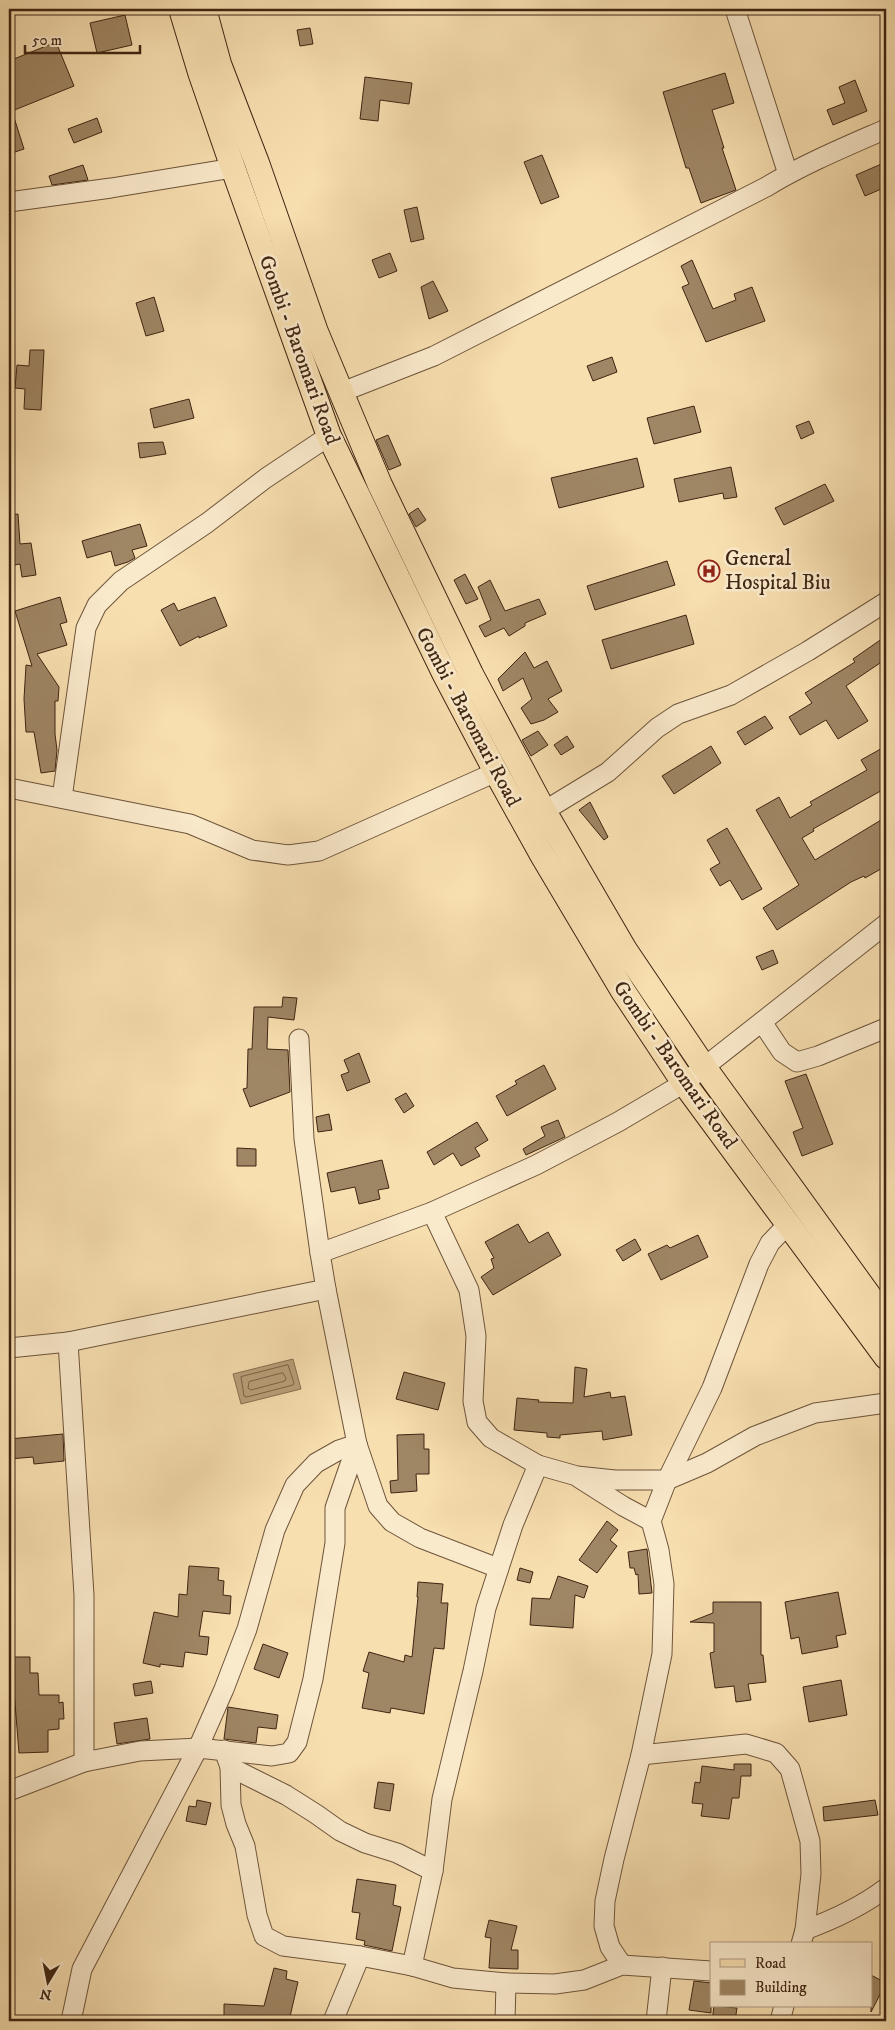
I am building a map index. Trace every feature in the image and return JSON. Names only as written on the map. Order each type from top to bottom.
[{"type":"main road","name":"Gombi - Baromari Road","points":[[181,9],[200,72],[233,168],[329,436],[405,596],[496,772],[623,991],[684,1083],[886,1357]]},
{"type":"main road","name":"Gombi - Baromari Road","points":[[204,9],[219,64],[316,332],[380,485],[471,674],[544,812],[625,950],[704,1067],[886,1319]]},
{"type":"main road","points":[[257,234],[281,231]]},
{"type":"street","points":[[735,9],[788,174]]},
{"type":"street","points":[[342,392],[434,356],[766,187],[788,174],[886,129]]},
{"type":"street","points":[[9,202],[233,168]]},
{"type":"street","points":[[62,798],[86,628],[97,605],[121,581],[207,523],[266,478],[329,436]]},
{"type":"street","points":[[544,812],[608,772],[656,728],[678,714],[731,695],[808,651],[886,602]]},
{"type":"street","points":[[9,788],[190,824],[252,850],[288,855],[319,851],[496,772]]},
{"type":"street","points":[[320,1253],[432,1212],[536,1165],[618,1122],[684,1083],[886,924]]},
{"type":"street","points":[[762,1022],[782,1052],[797,1062],[818,1056],[886,1028]]},
{"type":"street","points":[[299,1039],[304,1139],[326,1289],[357,1444],[378,1506],[392,1522],[420,1538],[498,1568]]},
{"type":"street","points":[[432,1212],[469,1290],[476,1336],[473,1401],[477,1422],[491,1438],[538,1465],[577,1476],[615,1480],[667,1480],[707,1463],[755,1436],[815,1413],[886,1403]]},
{"type":"street","points":[[622,1965],[610,1947],[604,1926],[606,1901],[622,1823],[640,1755],[662,1654],[664,1584],[659,1550],[651,1521],[667,1480],[712,1388],[759,1264],[770,1243],[789,1224]]},
{"type":"street","points":[[9,1348],[68,1342],[326,1289]]},
{"type":"street","points":[[68,1342],[84,1595],[84,1762]]},
{"type":"street","points":[[71,2021],[82,1969],[198,1748],[247,1629],[274,1530],[296,1485],[316,1463],[339,1450],[357,1444]]},
{"type":"street","points":[[227,1759],[289,1753],[297,1742],[313,1679],[325,1610],[335,1543],[335,1508],[357,1444]]},
{"type":"street","points":[[412,1966],[433,1871],[442,1799],[486,1608],[513,1525],[538,1465]]},
{"type":"street","points":[[577,1476],[622,1506],[651,1521]]},
{"type":"street","points":[[640,1755],[746,1744],[776,1753],[790,1769],[810,1841],[811,1874],[803,1937]]},
{"type":"street","points":[[9,1791],[84,1762],[140,1751],[198,1748],[227,1759],[340,1831],[364,1843],[397,1853],[433,1871]]},
{"type":"street","points":[[227,1759],[231,1805],[244,1846],[257,1915],[264,1936],[283,1946],[360,1956],[412,1966],[453,1978],[506,1983],[555,1984],[584,1980],[622,1965],[710,1971]]},
{"type":"street","points":[[803,1937],[865,1904],[886,1888]]},
{"type":"street","points":[[333,2021],[360,1956]]},
{"type":"street","points":[[656,2021],[662,1968]]},
{"type":"street","points":[[505,2021],[506,1983]]},
{"type":"street","points":[[780,2021],[783,2008]]},
{"type":"water","points":[[293,1359],[301,1389],[241,1404],[233,1374]]},
{"type":"building","points":[[125,15],[132,45],[97,53],[90,23]]},
{"type":"building","points":[[310,28],[313,44],[300,46],[297,30]]},
{"type":"building","points":[[56,42],[74,86],[12,111],[24,149],[9,154],[9,61]]},
{"type":"building","points":[[725,73],[734,103],[712,110],[736,190],[701,203],[689,168],[686,168],[663,92]]},
{"type":"building","points":[[365,77],[412,83],[409,104],[380,100],[378,121],[360,119]]},
{"type":"building","points":[[855,80],[867,111],[833,125],[827,110],[845,103],[839,87]]},
{"type":"building","points":[[97,118],[102,132],[74,143],[68,129]]},
{"type":"building","points":[[542,155],[559,197],[541,204],[524,162]]},
{"type":"building","points":[[886,162],[886,187],[865,196],[856,175]]},
{"type":"building","points":[[83,165],[88,180],[52,185],[49,176]]},
{"type":"building","points":[[417,207],[424,239],[411,242],[404,210]]},
{"type":"building","points":[[390,253],[397,271],[379,278],[372,260]]},
{"type":"building","points":[[692,260],[713,309],[736,300],[734,294],[752,287],[765,321],[706,342],[682,287],[689,284],[681,266]]},
{"type":"building","points":[[433,281],[448,311],[429,319],[421,287]]},
{"type":"building","points":[[154,297],[164,331],[146,336],[136,303]]},
{"type":"building","points":[[30,350],[44,350],[41,410],[24,409],[25,389],[15,388],[17,365],[29,366]]},
{"type":"building","points":[[612,357],[617,372],[593,381],[587,366]]},
{"type":"building","points":[[189,399],[194,418],[154,428],[150,409]]},
{"type":"building","points":[[694,406],[701,432],[654,444],[647,418]]},
{"type":"building","points":[[809,421],[814,433],[801,439],[796,426]]},
{"type":"building","points":[[388,435],[401,465],[389,470],[376,440]]},
{"type":"building","points":[[163,442],[166,454],[140,458],[138,443]]},
{"type":"building","points":[[637,458],[644,487],[559,508],[551,478]]},
{"type":"building","points":[[731,467],[737,497],[724,499],[723,493],[679,502],[674,479]]},
{"type":"building","points":[[825,484],[834,501],[784,525],[775,508]]},
{"type":"building","points":[[418,508],[426,520],[416,527],[409,514]]},
{"type":"building","points":[[18,514],[20,544],[31,543],[36,575],[22,577],[20,564],[9,566],[9,515]]},
{"type":"building","points":[[140,524],[147,546],[132,550],[135,558],[115,566],[111,551],[87,558],[82,541]]},
{"type":"building","points":[[667,561],[675,585],[595,610],[587,586]]},
{"type":"building","points":[[465,574],[478,599],[466,604],[454,580]]},
{"type":"building","points":[[490,580],[505,611],[539,599],[546,614],[525,623],[525,626],[509,636],[504,628],[485,637],[479,626],[491,620],[478,587]]},
{"type":"building","points":[[60,597],[67,622],[60,624],[67,645],[37,654],[59,687],[58,701],[55,701],[57,750],[55,771],[41,773],[34,732],[26,732],[24,699],[26,665],[32,666],[15,611]]},
{"type":"building","points":[[215,597],[227,626],[199,638],[199,636],[180,646],[161,610],[174,603],[178,611]]},
{"type":"building","points":[[686,615],[694,644],[611,669],[602,640]]},
{"type":"building","points":[[886,636],[886,659],[846,686],[868,721],[838,739],[826,720],[800,735],[789,717],[812,703],[805,693],[855,662],[853,659]]},
{"type":"building","points":[[525,652],[534,668],[547,661],[562,691],[548,699],[558,712],[544,720],[531,724],[521,708],[532,699],[523,678],[503,691],[498,679]]},
{"type":"building","points":[[765,716],[773,728],[745,745],[737,732]]},
{"type":"building","points":[[538,731],[548,745],[531,756],[522,740]]},
{"type":"building","points":[[567,736],[574,747],[561,755],[554,745]]},
{"type":"building","points":[[711,746],[721,763],[674,794],[662,776]]},
{"type":"building","points":[[886,746],[886,788],[813,829],[814,831],[802,838],[815,860],[886,817],[886,866],[865,878],[864,876],[851,882],[777,930],[763,908],[799,885],[756,810],[779,797],[790,818],[812,805],[810,802],[867,770],[861,760]]},
{"type":"building","points":[[590,802],[608,837],[604,840],[579,810]]},
{"type":"building","points":[[727,828],[762,889],[742,900],[730,880],[720,886],[710,869],[720,863],[707,840]]},
{"type":"building","points":[[773,950],[778,963],[762,970],[756,957]]},
{"type":"building","points":[[283,997],[297,998],[294,1020],[268,1017],[267,1049],[288,1050],[290,1092],[250,1107],[243,1089],[247,1088],[248,1049],[252,1049],[254,1007],[282,1007]]},
{"type":"building","points":[[359,1053],[370,1082],[347,1091],[341,1075],[349,1072],[344,1060]]},
{"type":"building","points":[[544,1065],[556,1089],[507,1116],[496,1096],[517,1084],[515,1081]]},
{"type":"building","points":[[806,1074],[833,1144],[802,1156],[793,1132],[803,1128],[785,1081]]},
{"type":"building","points":[[406,1093],[414,1106],[404,1113],[395,1099]]},
{"type":"building","points":[[329,1114],[332,1130],[318,1132],[316,1117]]},
{"type":"building","points":[[558,1120],[565,1137],[526,1155],[523,1149],[545,1136],[541,1127]]},
{"type":"building","points":[[477,1122],[488,1140],[475,1148],[480,1156],[461,1166],[453,1153],[434,1165],[427,1152]]},
{"type":"building","points":[[237,1148],[256,1149],[256,1166],[237,1166]]},
{"type":"building","points":[[382,1160],[389,1188],[378,1190],[380,1199],[359,1204],[355,1187],[331,1192],[327,1173]]},
{"type":"building","points":[[518,1224],[529,1243],[548,1232],[561,1255],[493,1295],[481,1277],[494,1268],[491,1259],[494,1258],[485,1242]]},
{"type":"building","points":[[698,1235],[708,1257],[661,1280],[648,1254],[667,1245],[670,1248]]},
{"type":"building","points":[[635,1239],[641,1250],[623,1261],[616,1250]]},
{"type":"building","points":[[575,1367],[587,1369],[584,1397],[610,1392],[611,1398],[625,1396],[632,1435],[603,1440],[602,1431],[560,1435],[560,1438],[547,1437],[547,1433],[514,1430],[517,1398],[539,1400],[538,1402],[573,1403]]},
{"type":"building","points":[[404,1372],[445,1383],[438,1410],[396,1399]]},
{"type":"building","points":[[63,1434],[64,1461],[34,1464],[33,1457],[9,1459],[9,1439]]},
{"type":"building","points":[[424,1434],[424,1449],[429,1449],[429,1474],[416,1474],[417,1491],[391,1493],[390,1481],[398,1480],[397,1435]]},
{"type":"building","points":[[607,1521],[618,1530],[610,1540],[617,1546],[597,1573],[579,1560]]},
{"type":"building","points":[[647,1549],[652,1593],[639,1594],[638,1574],[636,1575],[634,1568],[630,1568],[628,1552]]},
{"type":"building","points":[[189,1566],[219,1568],[218,1580],[224,1581],[223,1595],[231,1596],[230,1614],[203,1611],[199,1636],[209,1637],[207,1655],[185,1652],[183,1667],[160,1664],[160,1667],[143,1663],[154,1612],[178,1617],[179,1594],[187,1595]]},
{"type":"building","points":[[520,1568],[533,1572],[530,1583],[517,1580]]},
{"type":"building","points":[[558,1576],[588,1586],[584,1598],[575,1595],[573,1628],[530,1625],[532,1598],[550,1599]]},
{"type":"building","points":[[418,1582],[443,1584],[441,1603],[448,1603],[444,1649],[434,1648],[424,1714],[391,1708],[390,1713],[362,1708],[369,1673],[363,1671],[369,1652],[404,1662],[405,1655],[412,1657]]},
{"type":"building","points":[[838,1592],[846,1634],[836,1636],[838,1647],[802,1654],[799,1637],[791,1639],[785,1602]]},
{"type":"building","points":[[713,1602],[761,1602],[761,1655],[763,1655],[766,1682],[748,1684],[751,1700],[736,1702],[734,1686],[715,1688],[710,1653],[714,1652],[714,1623],[690,1622],[713,1613]]},
{"type":"building","points":[[263,1644],[288,1653],[279,1678],[254,1669]]},
{"type":"building","points":[[14,1657],[30,1657],[30,1673],[38,1673],[39,1695],[59,1695],[59,1703],[63,1702],[64,1719],[59,1719],[59,1729],[48,1730],[48,1752],[19,1753],[14,1691]]},
{"type":"building","points":[[841,1680],[847,1715],[809,1722],[803,1687]]},
{"type":"building","points":[[151,1681],[153,1693],[135,1696],[133,1684]]},
{"type":"building","points":[[228,1707],[278,1715],[276,1729],[258,1727],[256,1743],[224,1739]]},
{"type":"building","points":[[147,1718],[150,1739],[117,1744],[114,1723]]},
{"type":"building","points":[[734,1764],[751,1764],[751,1776],[741,1776],[739,1798],[732,1798],[729,1819],[701,1816],[703,1804],[692,1803],[695,1782],[700,1783],[702,1766],[734,1770]]},
{"type":"building","points":[[378,1782],[394,1784],[390,1811],[374,1808]]},
{"type":"building","points":[[197,1800],[211,1803],[206,1825],[186,1821],[189,1806],[196,1807]]},
{"type":"building","points":[[875,1800],[878,1815],[824,1821],[823,1807]]},
{"type":"building","points":[[357,1879],[396,1885],[393,1905],[401,1907],[392,1951],[364,1945],[365,1941],[356,1939],[360,1913],[352,1912]]},
{"type":"building","points":[[489,1920],[517,1926],[511,1950],[518,1950],[518,1969],[489,1968],[491,1938],[485,1937]]},
{"type":"building","points":[[274,1968],[287,1971],[286,1979],[298,1982],[289,2021],[224,2021],[224,2004],[264,2006]]},
{"type":"building","points":[[872,1976],[886,1983],[871,2012],[872,2008]]},
{"type":"building","points":[[694,1981],[710,1983],[711,2013],[689,2010]]},
{"type":"building","points":[[714,2008],[737,2008],[735,2021],[712,2021]]},
{"type":"place","name":"General Hospital Biu","points":[[709,571]]}]
